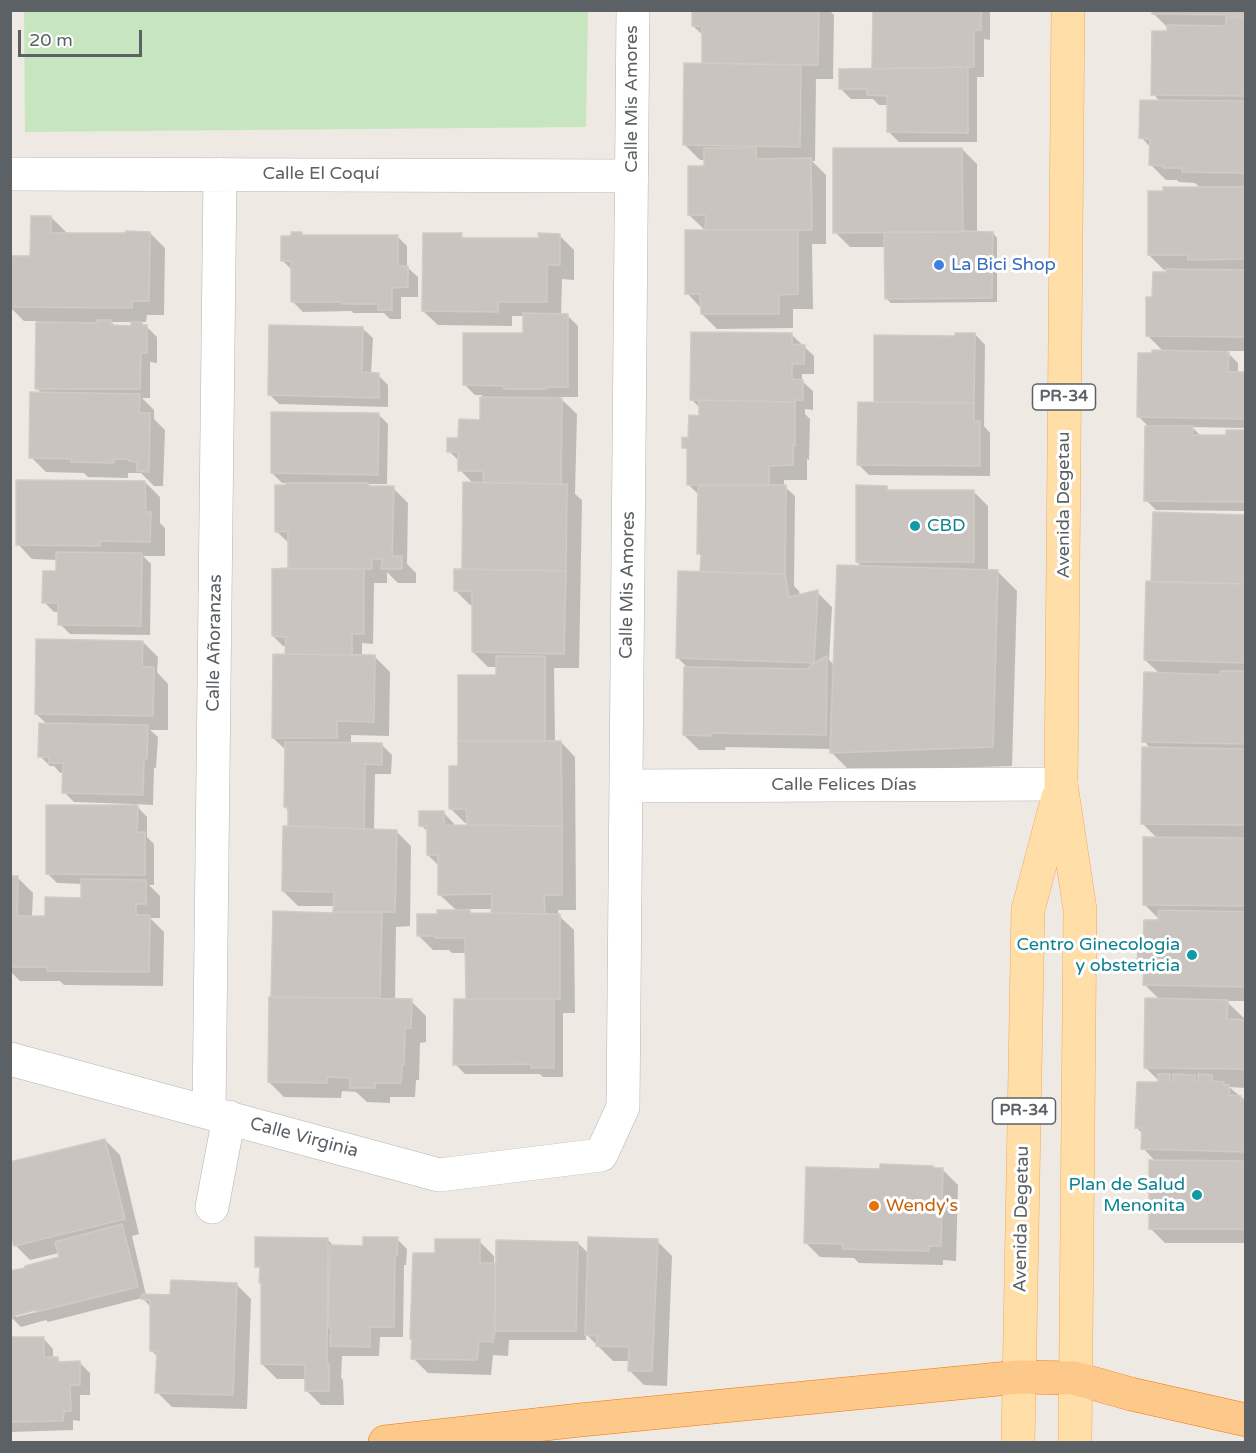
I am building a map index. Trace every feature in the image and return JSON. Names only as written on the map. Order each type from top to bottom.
[{"type":"highway","points":[[385,1443],[580,1420],[1019,1377],[1074,1378],[1131,1394],[1245,1420]]},
{"type":"main road","name":"Avenida Degetau","points":[[1068,10],[1061,784],[1080,910],[1075,1443]]},
{"type":"main road","name":"Avenida Degetau","points":[[1018,1443],[1028,910],[1061,784]]},
{"type":"street","name":"Calle Mis Amores","points":[[601,1155],[623,1107],[633,10]]},
{"type":"street","name":"Calle El Coquí","points":[[10,174],[632,176]]},
{"type":"street","name":"Calle Añoranzas","points":[[212,1207],[219,1114],[220,174]]},
{"type":"street","name":"Calle Felices Días","points":[[626,786],[1061,784]]},
{"type":"street","name":"Calle Virginia","points":[[10,1059],[439,1175],[601,1155]]},
{"type":"green space","points":[[24,11],[588,11],[586,127],[25,132]]},
{"type":"building","points":[[692,10],[819,10],[818,65],[702,63],[702,26],[692,26]]},
{"type":"building","points":[[873,10],[981,10],[981,30],[974,30],[974,67],[872,69]]},
{"type":"building","points":[[1152,10],[1246,10],[1246,15],[1152,14]]},
{"type":"building","points":[[1226,17],[1246,17],[1246,96],[1151,95],[1152,31],[1167,31],[1167,25],[1226,26]]},
{"type":"building","points":[[684,63],[801,65],[800,147],[683,145]]},
{"type":"building","points":[[968,67],[968,133],[887,132],[887,96],[867,95],[867,89],[839,89],[839,69]]},
{"type":"building","points":[[1140,100],[1246,101],[1246,173],[1182,172],[1182,168],[1149,165],[1150,139],[1139,138]]},
{"type":"building","points":[[704,148],[756,148],[756,159],[811,158],[812,230],[705,230],[706,215],[688,215],[688,166],[704,166]]},
{"type":"building","points":[[833,148],[962,148],[963,232],[833,233]]},
{"type":"building","points":[[1163,187],[1246,187],[1246,259],[1188,260],[1188,255],[1148,255],[1148,191],[1163,191]]},
{"type":"building","points":[[31,216],[51,216],[51,233],[150,232],[149,301],[132,301],[132,308],[10,307],[10,256],[30,256]]},
{"type":"building","points":[[685,230],[798,230],[798,294],[779,295],[779,314],[701,314],[700,294],[685,294]]},
{"type":"building","points":[[291,232],[302,232],[302,235],[398,235],[398,266],[408,266],[408,287],[392,288],[392,310],[378,310],[378,304],[291,302],[291,261],[281,261],[281,236],[291,236]]},
{"type":"building","name":"La Bici Shop","points":[[884,232],[993,232],[992,298],[885,299]]},
{"type":"building","points":[[423,233],[462,233],[461,238],[539,238],[538,233],[560,234],[560,265],[547,265],[547,302],[498,302],[498,312],[422,311]]},
{"type":"building","points":[[1166,269],[1246,270],[1246,337],[1146,336],[1146,297],[1152,297],[1153,272],[1166,272]]},
{"type":"building","points":[[523,313],[568,314],[568,387],[504,389],[504,386],[463,385],[463,333],[523,333]]},
{"type":"building","points":[[97,320],[111,320],[111,325],[131,326],[131,322],[142,322],[142,325],[147,325],[147,353],[141,353],[140,389],[35,389],[36,322],[97,323]]},
{"type":"building","points":[[269,325],[363,327],[362,372],[379,373],[379,398],[268,395]]},
{"type":"building","points":[[691,332],[792,333],[792,344],[805,345],[804,364],[792,364],[792,379],[803,380],[803,400],[795,400],[795,402],[690,400]]},
{"type":"building","points":[[955,333],[975,333],[974,403],[874,402],[874,335],[955,336]]},
{"type":"building","points":[[1152,350],[1229,352],[1228,372],[1246,372],[1246,419],[1137,417],[1138,353],[1152,353]]},
{"type":"building","points":[[30,392],[140,394],[139,413],[150,413],[149,472],[137,471],[137,462],[129,461],[129,459],[114,459],[114,463],[29,458]]},
{"type":"building","points":[[480,397],[562,398],[561,484],[484,483],[483,471],[458,471],[458,452],[447,452],[447,438],[458,438],[459,419],[480,420]]},
{"type":"building","points":[[699,400],[795,402],[793,465],[769,466],[769,485],[687,485],[687,448],[682,448],[682,437],[688,438],[689,415],[699,416]]},
{"type":"building","points":[[858,402],[974,403],[974,421],[980,421],[980,466],[857,465]]},
{"type":"building","points":[[271,412],[379,413],[378,475],[271,473]]},
{"type":"building","points":[[1145,426],[1193,426],[1192,435],[1226,435],[1226,430],[1246,430],[1246,502],[1144,501]]},
{"type":"building","points":[[16,480],[145,481],[146,512],[151,512],[150,542],[99,541],[100,546],[16,545]]},
{"type":"building","points":[[463,482],[567,484],[566,571],[462,569]]},
{"type":"building","points":[[286,483],[368,483],[369,486],[394,486],[392,556],[402,556],[402,569],[381,569],[382,559],[372,559],[372,569],[288,569],[288,531],[275,532],[275,485],[286,485]]},
{"type":"building","points":[[786,485],[785,574],[700,572],[701,554],[697,554],[698,486]]},
{"type":"building","name":"CBD","points":[[856,485],[887,486],[887,490],[974,490],[974,562],[856,562]]},
{"type":"building","points":[[1153,512],[1246,515],[1246,584],[1151,582]]},
{"type":"building","points":[[56,552],[142,553],[141,626],[58,625],[58,603],[42,603],[43,571],[56,571]]},
{"type":"building","points":[[837,565],[998,570],[993,747],[830,753]]},
{"type":"building","points":[[272,569],[364,569],[364,634],[352,634],[352,655],[285,654],[286,637],[272,636]]},
{"type":"building","points":[[454,569],[566,571],[564,654],[472,652],[472,591],[454,591]]},
{"type":"building","points":[[678,571],[785,574],[789,597],[818,590],[814,663],[676,658]]},
{"type":"building","points":[[1146,581],[1246,584],[1246,663],[1144,660]]},
{"type":"building","points":[[36,639],[143,641],[142,667],[154,667],[153,716],[35,714]]},
{"type":"building","points":[[273,654],[375,655],[374,722],[337,721],[337,738],[272,738]]},
{"type":"building","points":[[496,656],[545,656],[545,741],[458,741],[458,675],[496,675]]},
{"type":"building","points":[[827,656],[826,735],[711,733],[711,736],[683,735],[684,667],[807,669]]},
{"type":"building","points":[[1220,671],[1246,671],[1246,744],[1142,742],[1144,672],[1221,675]]},
{"type":"building","points":[[39,723],[148,725],[143,795],[62,793],[63,763],[49,763],[49,757],[38,757]]},
{"type":"building","points":[[458,741],[561,741],[562,826],[467,825],[466,809],[449,809],[449,766],[458,766]]},
{"type":"building","points":[[285,742],[382,743],[382,765],[365,764],[364,829],[288,826],[288,807],[284,807]]},
{"type":"building","points":[[1142,747],[1246,749],[1246,825],[1141,824]]},
{"type":"building","points":[[46,805],[138,805],[137,832],[145,832],[145,875],[46,874]]},
{"type":"building","points":[[419,811],[444,811],[444,825],[562,826],[562,895],[544,895],[545,914],[491,913],[492,894],[438,895],[438,855],[427,855],[427,826],[419,826]]},
{"type":"building","points":[[283,826],[397,830],[395,912],[333,912],[334,892],[282,891]]},
{"type":"building","points":[[1143,837],[1246,838],[1246,906],[1143,905]]},
{"type":"building","points":[[10,876],[18,876],[17,916],[45,916],[45,897],[81,898],[81,879],[146,880],[146,904],[136,904],[136,915],[150,915],[149,972],[47,971],[47,967],[10,967]]},
{"type":"building","points":[[437,910],[470,910],[470,913],[560,914],[560,999],[466,999],[465,938],[417,936],[417,914],[437,914]]},
{"type":"building","name":"Centro Ginecologia y obstetricia","points":[[1159,910],[1246,912],[1246,987],[1143,985],[1144,964],[1137,964],[1138,947],[1143,947],[1144,920],[1158,920]]},
{"type":"building","points":[[273,911],[382,912],[380,998],[271,997]]},
{"type":"building","points":[[269,997],[412,999],[411,1028],[405,1028],[401,1083],[375,1083],[375,1088],[350,1088],[350,1078],[327,1077],[327,1083],[268,1082]]},
{"type":"building","points":[[1145,998],[1228,1000],[1227,1019],[1246,1020],[1246,1069],[1144,1068]]},
{"type":"building","points":[[454,999],[554,999],[554,1068],[531,1068],[531,1064],[453,1065]]},
{"type":"building","points":[[1158,1074],[1170,1074],[1170,1082],[1173,1082],[1173,1074],[1195,1075],[1195,1082],[1198,1082],[1198,1074],[1212,1075],[1212,1081],[1229,1085],[1229,1095],[1241,1096],[1240,1100],[1246,1100],[1246,1152],[1141,1149],[1142,1128],[1135,1128],[1137,1082],[1158,1082]]},
{"type":"building","points":[[105,1139],[125,1219],[14,1246],[10,1233],[10,1162]]},
{"type":"building","name":"Plan de Salud Menonita","points":[[1149,1160],[1246,1161],[1246,1229],[1149,1229]]},
{"type":"building","name":"Wendy's","points":[[880,1164],[943,1168],[941,1246],[929,1246],[929,1251],[842,1249],[843,1244],[804,1243],[806,1167],[880,1169]]},
{"type":"building","points":[[122,1224],[138,1287],[10,1317],[10,1271],[59,1257],[55,1242]]},
{"type":"building","points":[[255,1237],[328,1238],[327,1364],[329,1364],[329,1391],[305,1391],[305,1365],[261,1364],[261,1282],[259,1283],[260,1267],[255,1267]]},
{"type":"building","points":[[363,1237],[398,1237],[397,1256],[395,1256],[394,1327],[370,1327],[370,1347],[330,1346],[331,1328],[328,1328],[330,1245],[363,1246]]},
{"type":"building","points":[[588,1237],[658,1239],[652,1371],[628,1371],[629,1347],[596,1346],[597,1336],[585,1335]]},
{"type":"building","points":[[435,1239],[480,1239],[480,1263],[495,1263],[493,1342],[479,1341],[477,1360],[411,1359],[413,1253],[435,1253]]},
{"type":"building","points":[[496,1240],[578,1242],[576,1331],[495,1331]]},
{"type":"building","points":[[171,1280],[237,1283],[233,1395],[155,1393],[157,1351],[150,1351],[150,1300],[141,1299],[142,1294],[170,1295]]},
{"type":"building","points":[[10,1337],[44,1337],[44,1357],[58,1357],[58,1362],[80,1361],[80,1385],[70,1385],[71,1411],[64,1411],[63,1421],[10,1422]]},
{"type":"place","name":"La Bici Shop","points":[[939,265]]},
{"type":"place","name":"CBD","points":[[915,526]]},
{"type":"place","name":"Centro Ginecologia y obstetricia","points":[[1192,955]]},
{"type":"place","name":"Plan de Salud Menonita","points":[[1197,1195]]},
{"type":"place","name":"Wendy's","points":[[874,1206]]}]
